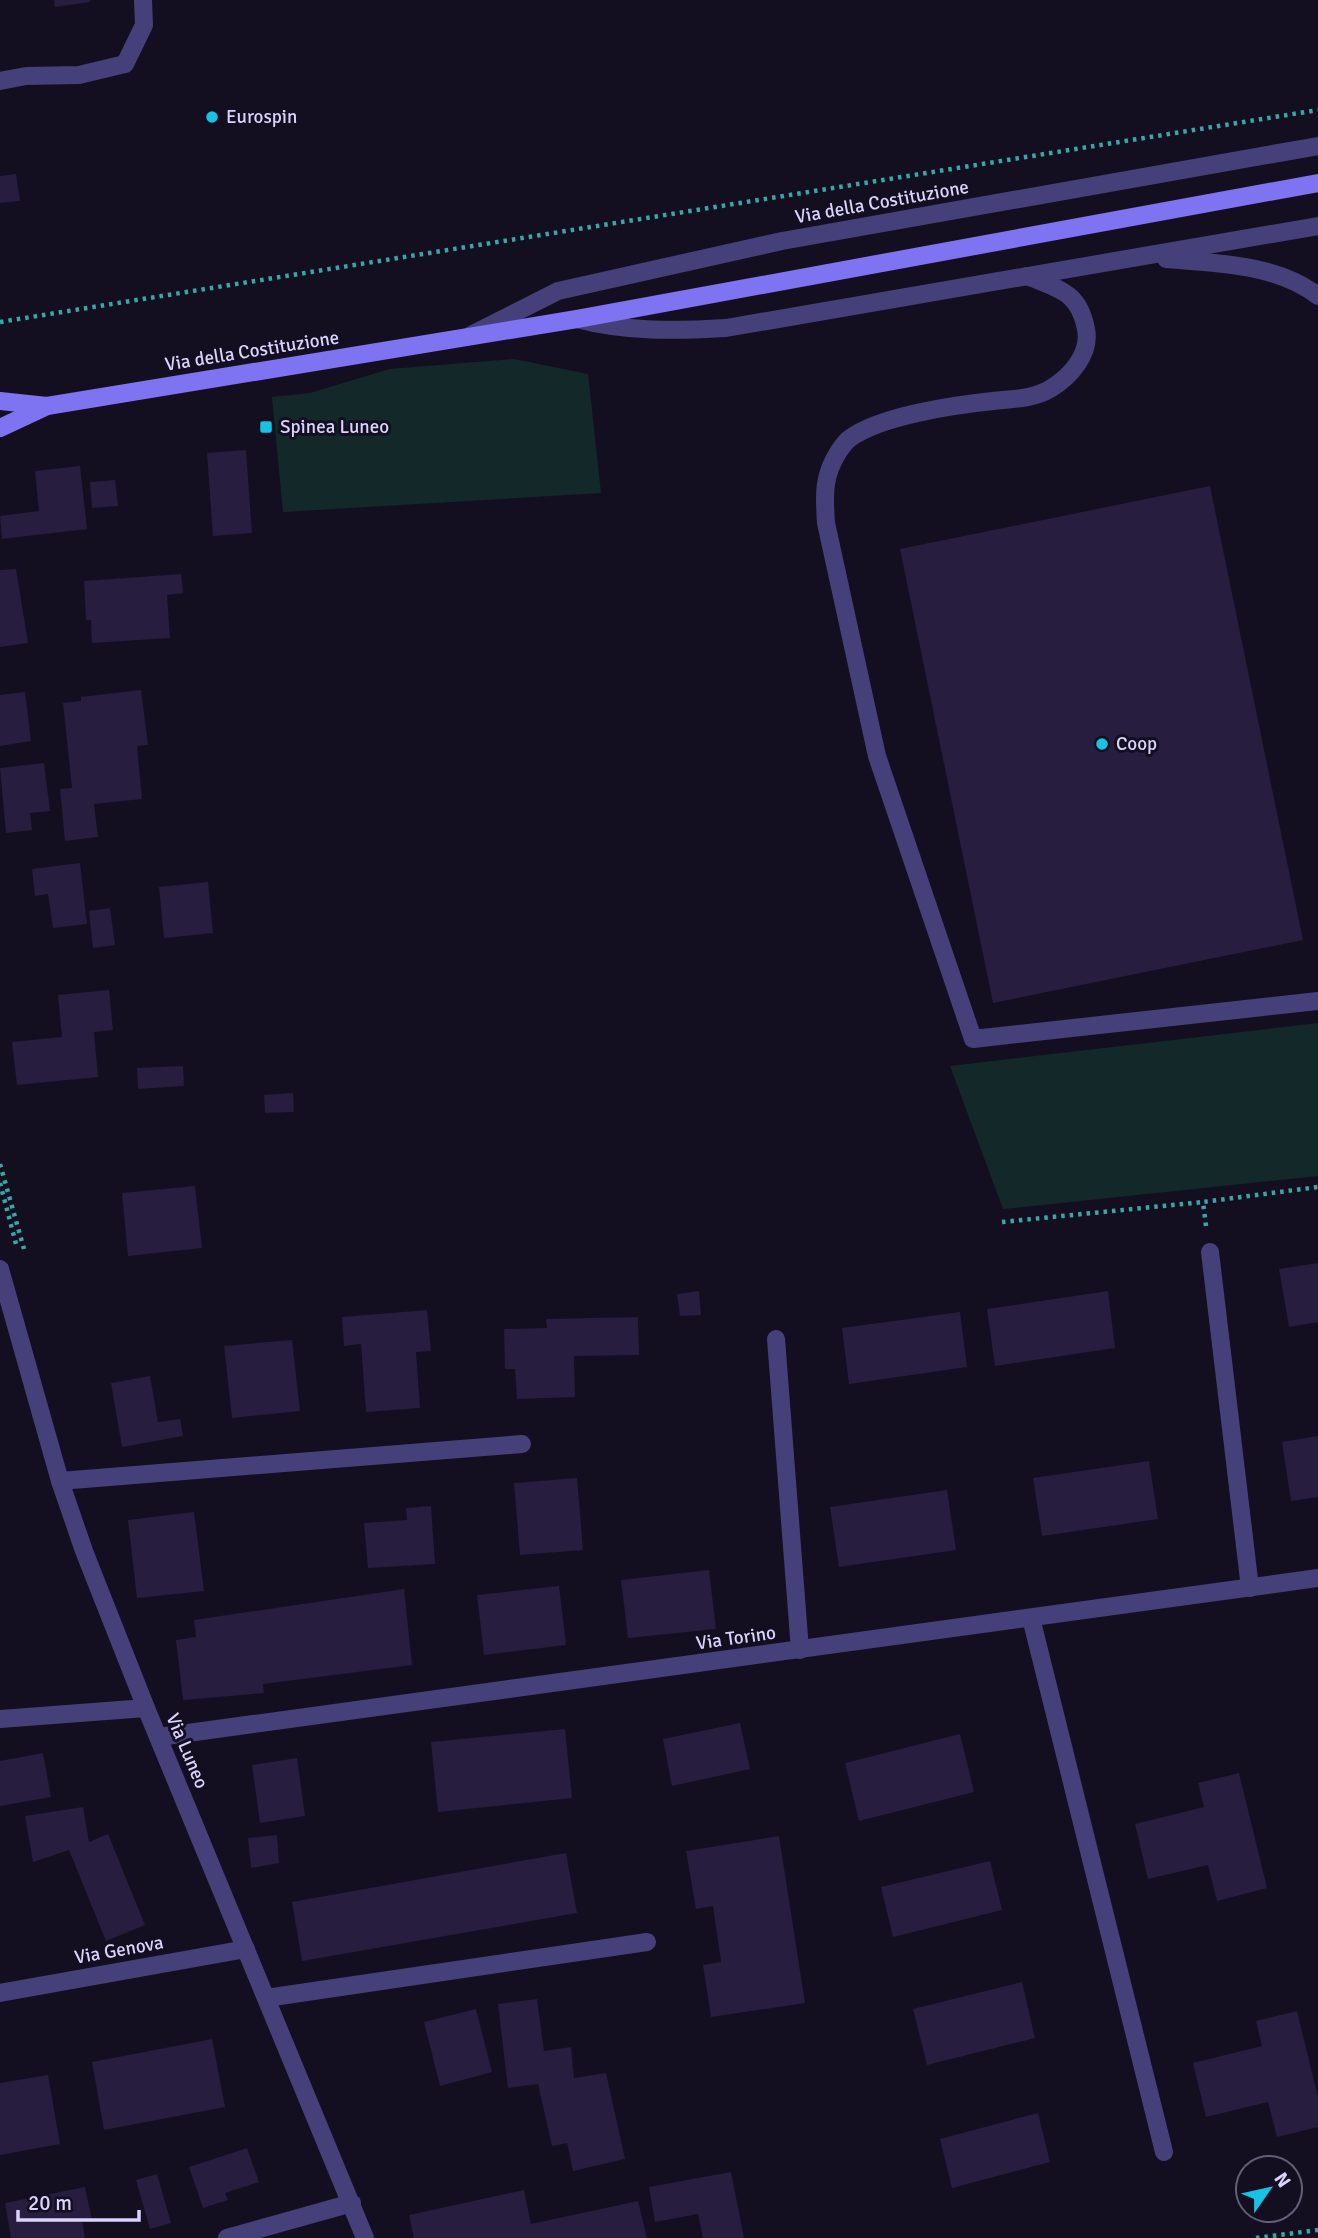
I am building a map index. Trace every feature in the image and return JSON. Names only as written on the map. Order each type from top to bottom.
[{"type":"main road","name":"Via della Costituzione","points":[[0,428],[47,407],[577,319],[1318,183]]},
{"type":"main road","name":"Via della Costituzione","points":[[0,401],[47,407]]},
{"type":"street","points":[[0,81],[26,76],[79,75],[125,64],[144,25],[143,0]]},
{"type":"street","name":"Via della Costituzione","points":[[465,338],[558,291],[571,288],[782,241],[1318,146]]},
{"type":"street","points":[[577,319],[605,326],[676,331],[726,328],[1318,226]]},
{"type":"street","points":[[1141,256],[1263,271],[1305,286],[1318,296]]},
{"type":"street","points":[[1027,276],[1066,292],[1083,312],[1088,339],[1077,368],[1049,390],[1023,398],[902,416],[871,426],[847,440],[830,465],[824,493],[826,523],[877,756],[973,1039],[1318,1001]]},
{"type":"street","points":[[1210,1252],[1250,1588]]},
{"type":"street","name":"Via Luneo","points":[[0,1269],[60,1481],[84,1551],[365,2238]]},
{"type":"street","points":[[776,1339],[800,1650]]},
{"type":"street","points":[[60,1481],[522,1444]]},
{"type":"street","name":"Via Torino","points":[[159,1737],[1318,1578]]},
{"type":"street","points":[[1031,1618],[1164,2152]]},
{"type":"street","points":[[0,1719],[146,1708]]},
{"type":"street","points":[[266,1998],[647,1942]]},
{"type":"street","name":"Via Genova","points":[[0,1993],[246,1949]]},
{"type":"street","points":[[227,2238],[352,2203]]},
{"type":"path","points":[[0,322],[1318,110]]},
{"type":"path","points":[[1002,1222],[1203,1202],[1318,1187]]},
{"type":"path","points":[[1203,1202],[1210,1252]]},
{"type":"path","points":[[1256,2238],[1318,2230]]},
{"type":"green space","points":[[514,359],[588,374],[601,493],[283,512],[272,397],[310,393],[390,369]]},
{"type":"green space","points":[[1318,1023],[1318,1176],[1003,1209],[950,1066]]},
{"type":"building","points":[[54,0],[90,0],[90,2],[55,7]]},
{"type":"building","points":[[16,174],[20,201],[0,203],[0,176]]},
{"type":"building","points":[[246,450],[252,533],[213,536],[207,453]]},
{"type":"building","points":[[80,466],[87,529],[2,539],[0,516],[39,511],[35,471]]},
{"type":"building","points":[[115,480],[118,506],[92,508],[90,482]]},
{"type":"building","name":"Coop","points":[[1210,486],[1303,940],[993,1003],[900,549]]},
{"type":"building","points":[[16,569],[28,643],[0,647],[0,570]]},
{"type":"building","points":[[181,574],[183,593],[167,595],[170,638],[92,643],[91,620],[86,620],[84,581]]},
{"type":"building","points":[[141,690],[148,745],[137,746],[142,799],[94,804],[98,837],[65,841],[60,789],[72,788],[63,703],[81,701],[81,697]]},
{"type":"building","points":[[25,692],[31,741],[0,746],[0,695]]},
{"type":"building","points":[[44,763],[50,811],[30,813],[32,830],[6,833],[0,768]]},
{"type":"building","points":[[80,863],[87,924],[53,928],[48,894],[35,896],[32,869]]},
{"type":"building","points":[[208,882],[213,933],[164,938],[159,887]]},
{"type":"building","points":[[110,908],[115,945],[93,948],[89,911]]},
{"type":"building","points":[[109,990],[113,1030],[94,1032],[98,1077],[17,1085],[12,1042],[62,1037],[58,995]]},
{"type":"building","points":[[183,1066],[184,1086],[138,1089],[137,1068]]},
{"type":"building","points":[[293,1093],[294,1112],[265,1113],[264,1095]]},
{"type":"building","points":[[195,1186],[202,1248],[128,1256],[122,1193]]},
{"type":"building","points":[[1318,1263],[1318,1322],[1289,1327],[1279,1269]]},
{"type":"building","points":[[699,1291],[701,1315],[680,1316],[677,1294]]},
{"type":"building","points":[[1108,1291],[1115,1348],[995,1366],[987,1309]]},
{"type":"building","points":[[427,1310],[431,1351],[416,1352],[420,1408],[366,1412],[361,1344],[344,1346],[342,1317]]},
{"type":"building","points":[[960,1312],[967,1367],[849,1384],[842,1328]]},
{"type":"building","points":[[638,1317],[639,1355],[574,1356],[575,1397],[517,1399],[515,1369],[505,1369],[504,1329],[547,1328],[546,1319]]},
{"type":"building","points":[[292,1340],[300,1411],[232,1418],[224,1346]]},
{"type":"building","points":[[150,1376],[158,1422],[180,1419],[183,1436],[122,1447],[111,1383]]},
{"type":"building","points":[[1318,1436],[1318,1497],[1291,1501],[1282,1442]]},
{"type":"building","points":[[1149,1461],[1158,1519],[1042,1536],[1033,1478]]},
{"type":"building","points":[[577,1478],[583,1550],[520,1555],[514,1483]]},
{"type":"building","points":[[947,1490],[956,1550],[839,1567],[830,1507]]},
{"type":"building","points":[[431,1506],[435,1564],[368,1568],[364,1523],[407,1520],[406,1508]]},
{"type":"building","points":[[194,1512],[204,1591],[137,1598],[128,1520]]},
{"type":"building","points":[[709,1570],[716,1629],[628,1638],[621,1580]]},
{"type":"building","points":[[559,1586],[566,1645],[484,1655],[477,1595]]},
{"type":"building","points":[[404,1589],[412,1665],[263,1684],[264,1693],[183,1700],[176,1640],[196,1637],[194,1620]]},
{"type":"building","points":[[740,1723],[750,1769],[672,1786],[663,1739]]},
{"type":"building","points":[[565,1729],[572,1798],[438,1812],[431,1742]]},
{"type":"building","points":[[960,1734],[974,1792],[859,1821],[845,1763]]},
{"type":"building","points":[[43,1753],[51,1797],[0,1806],[0,1761]]},
{"type":"building","points":[[297,1758],[305,1816],[260,1823],[252,1765]]},
{"type":"building","points":[[1239,1773],[1267,1888],[1217,1901],[1208,1865],[1148,1879],[1135,1824],[1204,1807],[1198,1783]]},
{"type":"building","points":[[83,1807],[89,1842],[108,1834],[145,1925],[106,1941],[69,1850],[33,1862],[25,1816]]},
{"type":"building","points":[[277,1835],[279,1863],[251,1868],[248,1838]]},
{"type":"building","points":[[779,1836],[805,2003],[711,2017],[703,1965],[721,1962],[713,1906],[696,1909],[686,1851]]},
{"type":"building","points":[[566,1853],[577,1913],[302,1961],[292,1902]]},
{"type":"building","points":[[990,1861],[1002,1910],[893,1937],[881,1887]]},
{"type":"building","points":[[1022,1982],[1035,2038],[927,2065],[913,2009]]},
{"type":"building","points":[[537,1999],[544,2051],[571,2047],[574,2078],[606,2073],[625,2159],[573,2171],[567,2143],[552,2146],[538,2084],[508,2088],[498,2004]]},
{"type":"building","points":[[476,2009],[492,2072],[440,2086],[424,2022]]},
{"type":"building","points":[[1297,2011],[1318,2097],[1318,2127],[1277,2137],[1268,2102],[1206,2117],[1193,2063],[1262,2046],[1256,2021]]},
{"type":"building","points":[[212,2039],[225,2107],[104,2130],[92,2062]]},
{"type":"building","points":[[48,2075],[60,2144],[0,2155],[0,2083]]},
{"type":"building","points":[[1038,2113],[1050,2162],[952,2188],[940,2139]]},
{"type":"building","points":[[247,2148],[259,2182],[225,2193],[228,2200],[203,2208],[189,2167]]},
{"type":"building","points":[[731,2172],[744,2238],[703,2238],[698,2214],[655,2222],[649,2187]]},
{"type":"building","points":[[157,2174],[171,2223],[150,2229],[136,2180]]},
{"type":"building","points":[[85,2187],[92,2220],[82,2221],[85,2238],[11,2238],[5,2203]]},
{"type":"building","points":[[524,2190],[531,2224],[638,2201],[647,2238],[414,2238],[409,2215]]},
{"type":"place","name":"Eurospin","points":[[212,117]]},
{"type":"place","name":"Spinea Luneo","points":[[266,427]]},
{"type":"place","name":"Coop","points":[[1102,744]]}]
